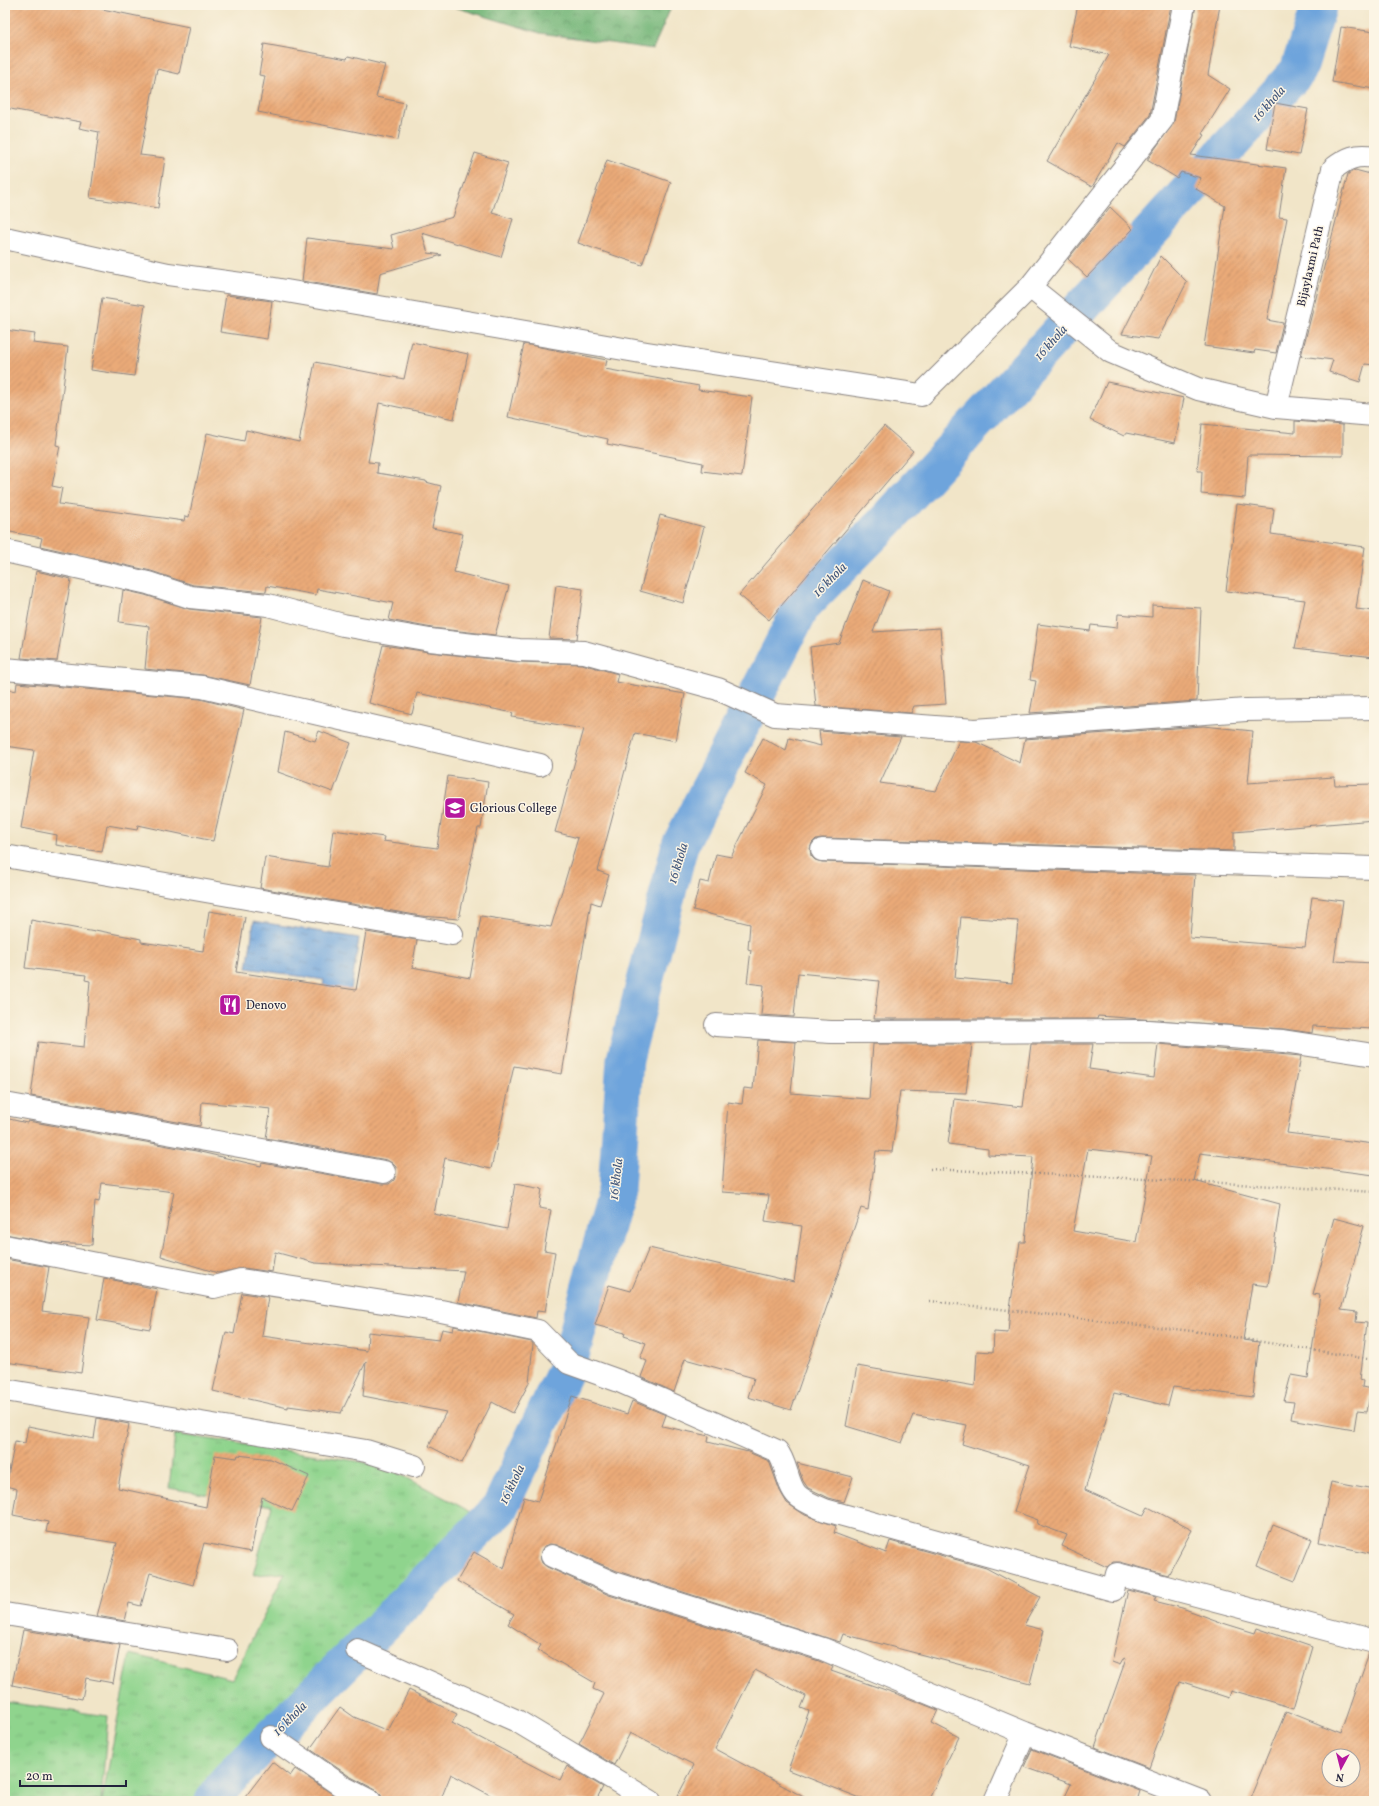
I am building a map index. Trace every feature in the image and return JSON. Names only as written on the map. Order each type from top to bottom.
[{"type":"street","points":[[5,238],[168,274],[263,287],[647,353],[921,395],[1030,288],[1162,120],[1184,5]]},
{"type":"street","name":"Bijaylaxmi Path","points":[[1276,407],[1333,169],[1346,158],[1365,155],[1374,157]]},
{"type":"street","points":[[1030,288],[1111,352],[1198,389],[1276,407],[1374,415]]},
{"type":"street","points":[[5,551],[148,583],[190,597],[268,605],[343,625],[416,638],[519,650],[584,652],[718,689],[775,715],[975,730],[1246,710],[1374,708]]},
{"type":"street","points":[[5,669],[202,687],[540,766]]},
{"type":"street","points":[[822,850],[1374,868]]},
{"type":"street","points":[[5,856],[452,934]]},
{"type":"street","points":[[716,1025],[831,1032],[1149,1031],[1283,1041],[1374,1055]]},
{"type":"street","points":[[5,1104],[384,1172]]},
{"type":"street","points":[[5,1246],[214,1287],[241,1280],[441,1311],[538,1331],[570,1363],[619,1381],[777,1451],[782,1457],[795,1493],[800,1498],[825,1510],[1113,1590],[1117,1574],[1374,1642]]},
{"type":"street","points":[[5,1390],[366,1451],[414,1466]]},
{"type":"street","points":[[552,1556],[613,1583],[823,1649],[1025,1733],[1200,1801]]},
{"type":"street","points":[[5,1614],[227,1650]]},
{"type":"street","points":[[357,1650],[516,1721],[650,1801]]},
{"type":"street","points":[[996,1801],[1025,1733]]},
{"type":"street","points":[[271,1737],[343,1787],[370,1801]]},
{"type":"path","points":[[930,1169],[1188,1181],[1374,1192]]},
{"type":"path","points":[[930,1301],[1201,1332],[1374,1360]]},
{"type":"green space","points":[[448,5],[672,5],[653,49],[540,33]]},
{"type":"green space","points":[[175,1434],[383,1465],[471,1512],[201,1801],[102,1801],[130,1654],[232,1679],[285,1573],[253,1575],[272,1506],[169,1488]]},
{"type":"green space","points":[[5,1702],[108,1716],[101,1801],[22,1801],[5,1799]]},
{"type":"water","points":[[254,921],[359,938],[349,1003],[321,999],[324,980],[247,968]]},
{"type":"building","points":[[5,5],[83,5],[189,27],[179,74],[157,69],[140,155],[165,158],[158,208],[90,198],[99,132],[79,128],[81,122],[5,108]]},
{"type":"building","points":[[1078,5],[1171,5],[1150,115],[1125,147],[1118,143],[1092,187],[1047,161],[1109,55],[1069,46]]},
{"type":"building","points":[[1196,5],[1220,5],[1208,75],[1230,89],[1202,134],[1204,135],[1191,155],[1286,168],[1279,217],[1287,218],[1267,320],[1283,323],[1276,353],[1255,350],[1254,353],[1204,346],[1225,206],[1196,189],[1201,178],[1181,172],[1177,178],[1147,160],[1174,122]]},
{"type":"building","points":[[1341,27],[1374,32],[1374,89],[1332,82]]},
{"type":"building","points":[[264,44],[347,59],[348,56],[385,65],[376,97],[405,103],[398,140],[258,112],[265,76],[259,75]]},
{"type":"building","points":[[1275,103],[1308,109],[1299,155],[1267,149]]},
{"type":"building","points":[[475,153],[508,163],[492,213],[513,219],[501,257],[422,233],[428,253],[442,255],[380,273],[377,294],[302,281],[307,238],[394,249],[391,235],[453,217]]},
{"type":"building","points":[[607,160],[671,182],[642,265],[578,243]]},
{"type":"building","points":[[1355,170],[1374,175],[1374,336],[1372,343],[1374,344],[1374,365],[1365,364],[1360,382],[1329,372],[1333,360],[1301,356],[1348,174]]},
{"type":"building","points":[[1110,207],[1133,229],[1087,277],[1068,259]]},
{"type":"building","points":[[1161,256],[1187,282],[1158,339],[1122,334]]},
{"type":"building","points":[[226,295],[272,301],[267,339],[220,332]]},
{"type":"building","points":[[102,298],[145,305],[134,376],[91,370]]},
{"type":"building","points":[[5,330],[35,334],[33,343],[68,347],[56,445],[60,446],[52,486],[62,488],[59,504],[184,521],[185,516],[189,517],[207,433],[244,441],[246,430],[299,442],[315,362],[404,379],[412,342],[468,354],[454,419],[379,403],[368,462],[378,463],[377,473],[426,481],[441,486],[432,528],[463,534],[454,572],[509,586],[495,635],[432,628],[389,620],[393,603],[317,589],[316,595],[267,586],[266,592],[193,585],[151,571],[40,546],[42,538],[5,531]]},
{"type":"building","points":[[524,344],[607,360],[605,369],[699,386],[698,390],[752,397],[742,476],[702,471],[703,463],[607,444],[608,439],[508,417]]},
{"type":"building","points":[[1107,382],[1184,398],[1175,443],[1126,433],[1124,436],[1090,420]]},
{"type":"building","points":[[1295,421],[1343,425],[1343,456],[1248,455],[1245,498],[1201,494],[1202,471],[1197,471],[1202,424],[1295,433]]},
{"type":"building","points":[[884,426],[913,451],[769,620],[739,595]]},
{"type":"building","points":[[1237,504],[1274,509],[1271,534],[1365,547],[1356,609],[1374,611],[1374,657],[1295,648],[1305,600],[1226,591]]},
{"type":"building","points":[[660,515],[704,527],[683,603],[640,591]]},
{"type":"building","points":[[36,571],[71,579],[57,661],[21,658]]},
{"type":"building","points":[[863,580],[889,591],[873,632],[940,628],[946,704],[914,706],[911,713],[816,706],[810,647],[839,643]]},
{"type":"building","points":[[556,585],[583,589],[577,639],[549,638]]},
{"type":"building","points":[[123,590],[145,595],[189,609],[262,617],[250,685],[203,675],[145,669],[149,626],[119,622]]},
{"type":"building","points":[[1152,605],[1201,608],[1197,701],[1030,713],[1036,681],[1030,680],[1038,624],[1090,631],[1091,625],[1117,628],[1118,614],[1152,617]]},
{"type":"building","points":[[383,645],[518,662],[582,664],[618,674],[616,682],[685,694],[676,741],[635,733],[598,871],[609,875],[600,905],[591,902],[562,1074],[514,1066],[491,1169],[445,1158],[434,1214],[507,1229],[515,1184],[542,1189],[539,1208],[551,1210],[544,1250],[555,1252],[545,1312],[537,1311],[536,1318],[458,1302],[464,1271],[315,1263],[275,1252],[272,1272],[243,1268],[218,1273],[161,1256],[174,1192],[102,1183],[99,1202],[95,1201],[92,1245],[53,1243],[5,1234],[5,1118],[196,1151],[261,1166],[262,1163],[382,1184],[389,1184],[394,1180],[396,1167],[387,1160],[266,1138],[271,1109],[202,1102],[200,1126],[31,1096],[38,1042],[84,1047],[90,981],[85,980],[86,975],[25,968],[31,920],[141,939],[141,942],[203,951],[209,911],[245,917],[236,972],[356,990],[366,932],[417,940],[412,967],[470,978],[481,916],[551,927],[578,838],[555,832],[584,729],[512,717],[513,713],[417,693],[412,714],[369,703]]},
{"type":"building","points":[[17,683],[200,699],[244,710],[213,841],[138,825],[137,830],[107,825],[102,852],[56,845],[57,835],[21,828],[34,750],[5,746],[5,688],[16,691]]},
{"type":"building","points":[[1203,726],[1253,731],[1248,783],[1334,777],[1335,785],[1374,784],[1374,820],[1234,832],[1234,851],[822,838],[816,839],[812,843],[810,849],[811,856],[815,860],[822,862],[1195,875],[1190,938],[1305,947],[1312,897],[1343,901],[1334,961],[1374,963],[1374,1029],[1313,1026],[1312,1033],[1284,1029],[1098,1016],[1097,1019],[874,1019],[879,981],[798,973],[794,1017],[761,1015],[764,985],[747,983],[751,950],[748,949],[750,924],[693,910],[700,881],[709,883],[716,854],[731,857],[767,785],[745,773],[763,738],[786,751],[789,738],[821,746],[819,731],[901,737],[880,783],[936,791],[959,741],[976,742],[1020,763],[1025,739]],"holes":[[[961,917],[1018,921],[1012,983],[955,978]]]},
{"type":"building","points":[[319,731],[351,743],[333,792],[278,772],[285,732],[315,741]]},
{"type":"building","points":[[448,776],[488,782],[481,828],[478,828],[459,919],[421,916],[260,888],[265,857],[328,867],[333,830],[384,837],[383,841],[437,848]]},
{"type":"building","points":[[758,1040],[796,1042],[791,1093],[869,1099],[873,1044],[972,1044],[966,1093],[900,1091],[892,1152],[876,1151],[868,1210],[861,1208],[791,1410],[748,1397],[754,1378],[685,1359],[674,1392],[641,1377],[647,1361],[640,1358],[646,1343],[624,1336],[625,1333],[595,1325],[609,1285],[631,1291],[649,1248],[794,1282],[802,1226],[765,1221],[769,1195],[722,1192],[728,1102],[742,1104],[744,1088],[753,1089]]},
{"type":"building","points":[[1031,1044],[1093,1044],[1089,1069],[1154,1078],[1158,1044],[1301,1056],[1287,1133],[1374,1144],[1374,1175],[1200,1153],[1194,1181],[1280,1204],[1268,1286],[1252,1284],[1243,1340],[1259,1342],[1253,1397],[1173,1387],[1168,1406],[1114,1393],[1085,1490],[1143,1516],[1148,1507],[1192,1530],[1168,1575],[1120,1562],[1113,1562],[1107,1567],[1062,1546],[1067,1535],[1037,1524],[1038,1520],[1014,1511],[1030,1465],[962,1444],[967,1425],[913,1415],[902,1443],[846,1426],[857,1366],[975,1386],[977,1351],[993,1352],[994,1332],[1008,1333],[1010,1308],[1020,1242],[1025,1242],[1033,1157],[988,1155],[988,1149],[948,1144],[954,1099],[1023,1107]],"holes":[[[1088,1149],[1152,1156],[1136,1242],[1073,1231]]]},
{"type":"building","points":[[1334,1218],[1364,1226],[1341,1310],[1357,1312],[1356,1322],[1367,1323],[1360,1380],[1363,1381],[1362,1387],[1371,1389],[1367,1412],[1357,1411],[1354,1430],[1291,1419],[1294,1402],[1284,1401],[1291,1375],[1308,1378],[1320,1295],[1313,1294]]},
{"type":"building","points":[[5,1259],[49,1267],[42,1311],[89,1317],[81,1373],[5,1362]]},
{"type":"building","points":[[104,1278],[157,1289],[150,1329],[97,1320]]},
{"type":"building","points":[[242,1293],[268,1297],[262,1336],[367,1351],[368,1332],[439,1340],[442,1329],[453,1331],[454,1326],[532,1342],[529,1383],[513,1413],[492,1402],[462,1463],[429,1446],[446,1412],[363,1396],[366,1362],[341,1413],[288,1406],[288,1408],[213,1391],[226,1332],[234,1334]]},
{"type":"building","points":[[572,1396],[627,1414],[632,1401],[666,1415],[662,1426],[709,1436],[708,1442],[748,1452],[769,1461],[780,1491],[787,1503],[805,1515],[836,1526],[834,1533],[886,1553],[890,1541],[986,1568],[1040,1597],[1024,1625],[1044,1630],[1030,1683],[843,1634],[840,1642],[617,1571],[557,1545],[550,1544],[544,1546],[540,1557],[542,1563],[547,1567],[609,1595],[819,1661],[833,1667],[831,1671],[938,1710],[932,1723],[959,1737],[928,1801],[868,1801],[788,1770],[809,1711],[801,1708],[806,1696],[755,1670],[715,1749],[811,1801],[675,1801],[694,1765],[630,1733],[614,1765],[579,1744],[604,1694],[593,1689],[595,1683],[538,1650],[541,1645],[508,1624],[514,1614],[457,1581],[474,1552],[504,1569],[524,1497],[538,1501]]},
{"type":"building","points":[[97,1418],[129,1424],[118,1488],[206,1507],[215,1455],[237,1458],[238,1455],[271,1459],[309,1476],[292,1511],[262,1497],[251,1552],[204,1543],[193,1585],[150,1573],[141,1606],[129,1603],[125,1621],[97,1616],[117,1543],[46,1532],[48,1522],[13,1515],[17,1489],[6,1486],[15,1441],[25,1443],[28,1426],[94,1439]]},
{"type":"building","points":[[797,1463],[853,1477],[844,1502],[829,1498],[808,1488],[803,1481]]},
{"type":"building","points":[[1331,1482],[1374,1490],[1374,1554],[1319,1542]]},
{"type":"building","points":[[1273,1524],[1312,1539],[1295,1581],[1257,1566]]},
{"type":"building","points":[[1128,1590],[1156,1597],[1154,1601],[1182,1608],[1255,1633],[1257,1628],[1312,1647],[1294,1708],[1231,1690],[1229,1698],[1180,1682],[1149,1768],[1095,1747],[1126,1659],[1124,1658],[1120,1665],[1112,1662]]},
{"type":"building","points":[[23,1630],[120,1645],[113,1683],[86,1678],[82,1699],[12,1685]]},
{"type":"building","points":[[1369,1653],[1374,1654],[1374,1801],[1249,1801],[1286,1711],[1341,1733]]},
{"type":"building","points":[[409,1690],[457,1714],[452,1723],[560,1780],[567,1766],[603,1787],[596,1800],[599,1801],[501,1801],[451,1774],[440,1801],[382,1801],[381,1795],[376,1790],[349,1776],[310,1749],[340,1707],[354,1717],[388,1731]]},
{"type":"building","points":[[1032,1749],[1140,1791],[1137,1801],[1063,1801],[1071,1784],[1024,1767]]},
{"type":"building","points":[[272,1762],[290,1776],[295,1769],[343,1801],[242,1801]]},
{"type":"waterway","name":"16 khola","points":[[213,1801],[227,1781],[499,1509],[569,1363],[616,1190],[625,1059],[680,845],[802,606],[885,522],[1298,71],[1319,5]]},
{"type":"place","name":"Glorious College","points":[[455,808]]},
{"type":"place","name":"Denovo","points":[[230,1005]]}]
